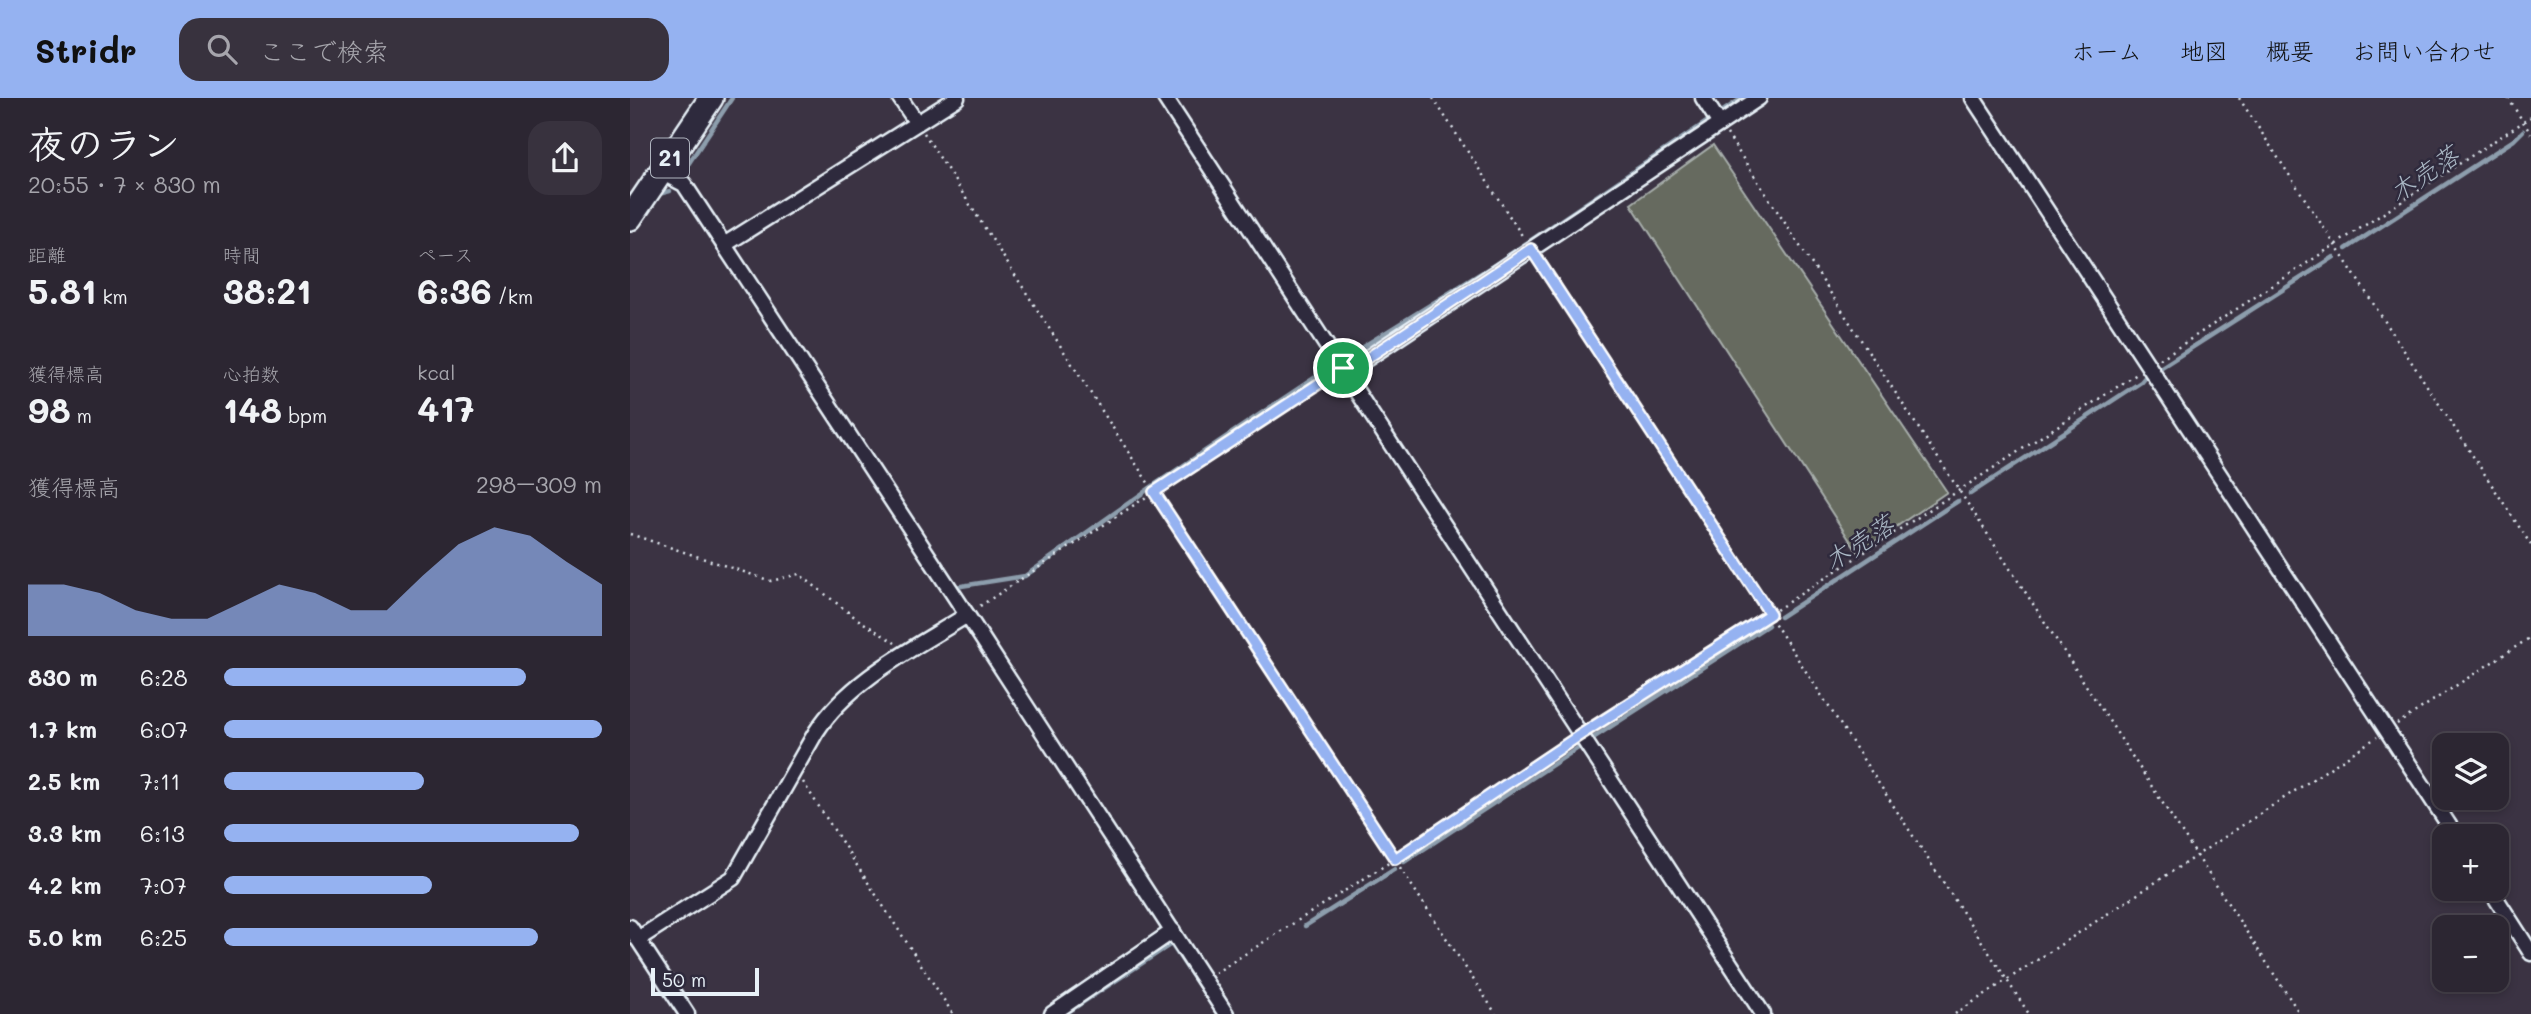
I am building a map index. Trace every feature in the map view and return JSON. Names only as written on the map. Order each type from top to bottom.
[{"type":"main road","name":"21","points":[[630,218],[711,98]]},
{"type":"street","points":[[900,98],[917,123]]},
{"type":"street","points":[[724,244],[957,98]]},
{"type":"street","points":[[1165,98],[1763,1014]]},
{"type":"street","points":[[1703,98],[1720,124]]},
{"type":"street","points":[[1344,371],[1759,98]]},
{"type":"street","points":[[1973,98],[2448,824]]},
{"type":"street","points":[[661,172],[684,184],[1226,1014]]},
{"type":"street","points":[[687,1014],[634,933],[733,878],[828,713],[841,699],[967,615]]},
{"type":"street","points":[[2498,901],[2531,953]]},
{"type":"street","points":[[1052,1014],[1173,931]]},
{"type":"path","points":[[1433,98],[2029,1014]]},
{"type":"path","points":[[2239,98],[2531,545]]},
{"type":"path","points":[[2508,98],[2531,134]]},
{"type":"path","points":[[1204,980],[1395,859],[1580,735],[2531,117]]},
{"type":"path","points":[[917,123],[1154,492],[1496,1014]]},
{"type":"path","points":[[1720,124],[2300,1014]]},
{"type":"path","points":[[967,615],[1344,371]]},
{"type":"path","points":[[630,534],[771,581],[799,574],[856,618],[910,652]]},
{"type":"path","points":[[1955,1014],[2531,637]]},
{"type":"path","points":[[795,771],[953,1014]]},
{"type":"green space","points":[[1713,145],[1947,492],[1858,553],[1631,204]]},
{"type":"waterway","points":[[683,172],[732,98]]},
{"type":"waterway","points":[[955,587],[1025,576],[1157,483],[1332,366],[1491,267],[1742,98]]},
{"type":"waterway","name":"木売落","points":[[2346,249],[2514,140],[2523,131]]},
{"type":"waterway","points":[[655,195],[670,191]]},
{"type":"waterway","name":"木売落","points":[[2160,368],[2334,257]]},
{"type":"waterway","name":"木売落","points":[[1970,494],[2141,382],[2146,376]]},
{"type":"waterway","name":"木売落","points":[[1780,617],[1958,501]]},
{"type":"waterway","name":"木売落","points":[[1593,738],[1768,625]]},
{"type":"waterway","name":"木売落","points":[[1404,862],[1578,748]]},
{"type":"waterway","name":"木売落","points":[[1305,926],[1395,869]]},
{"type":"waterway","points":[[1065,1014],[1171,944],[1218,1014]]},
{"type":"route","points":[[1531,249],[1770,614],[1580,735],[1395,859],[1154,492],[1343,368],[1345,373],[1531,249]]}]
